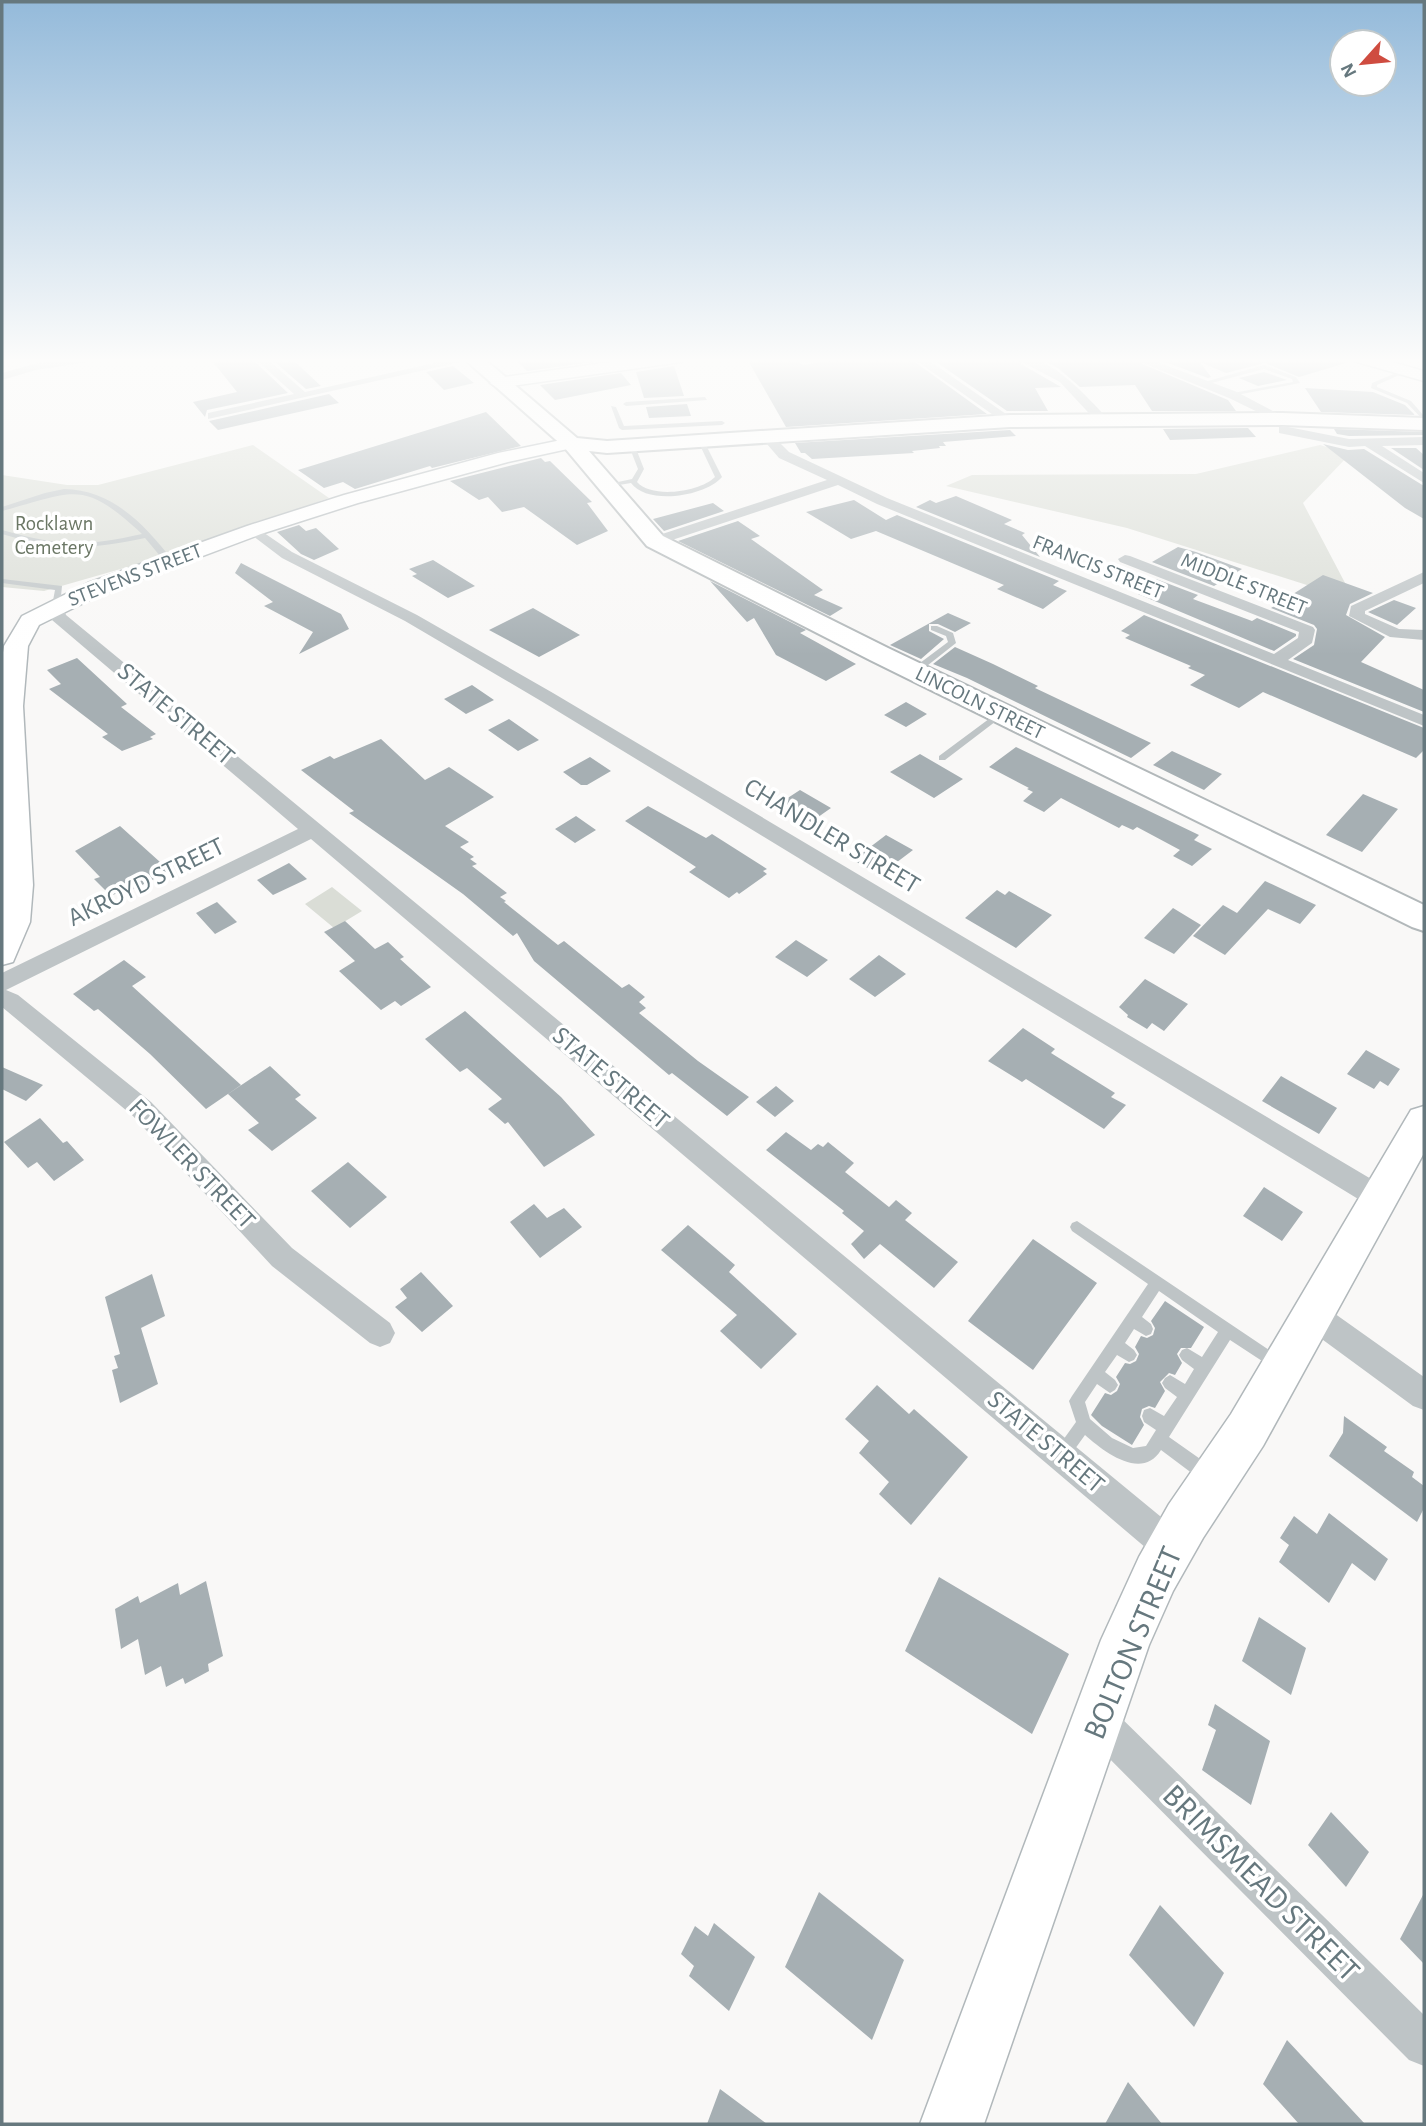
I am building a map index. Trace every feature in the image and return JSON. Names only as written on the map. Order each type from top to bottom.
[{"type":"main road","name":"LINCOLN STREET","points":[[587,456],[620,483],[655,541],[1000,713],[1424,919]]},
{"type":"street","name":"STEVENS STREET","points":[[2,954],[14,922],[18,885],[10,706],[12,669],[16,646],[30,621],[56,606],[254,530],[351,499],[509,456]]},
{"type":"street","name":"FRANCIS STREET","points":[[786,456],[837,481],[957,532],[1424,721]]},
{"type":"street","points":[[1390,456],[1424,479]]},
{"type":"street","points":[[655,541],[837,481]]},
{"type":"street","name":"CHANDLER STREET","points":[[254,530],[287,555],[411,618],[547,697],[1378,1197]]},
{"type":"street","name":"MIDDLE STREET","points":[[1125,559],[1307,629],[1306,640],[1276,661]]},
{"type":"street","points":[[1424,577],[1357,609],[1357,615],[1393,633],[1424,635]]},
{"type":"street","name":"STATE STREET","points":[[56,606],[58,617],[315,829],[1171,1547]]},
{"type":"street","name":"AKROYD STREET","points":[[2,983],[315,829]]},
{"type":"street","name":"FOWLER STREET","points":[[2,998],[10,1001],[142,1109],[282,1257],[380,1333]]},
{"type":"street","name":"BOLTON STREET","points":[[952,2124],[1126,1640],[1156,1574],[1314,1316],[1378,1197],[1424,1121]]},
{"type":"street","points":[[1314,1316],[1424,1395]]},
{"type":"street","name":"BRIMSMEAD STREET","points":[[1097,1720],[1424,2045]]},
{"type":"lane","points":[[620,483],[641,469],[636,456]]},
{"type":"lane","points":[[620,483],[666,494],[704,489],[715,484],[719,477],[709,456]]},
{"type":"lane","points":[[2,509],[53,494],[87,491],[126,515],[169,561]]},
{"type":"lane","points":[[2,533],[67,548],[147,536]]},
{"type":"lane","points":[[2,581],[59,588],[56,606]]},
{"type":"lane","points":[[915,671],[952,643],[950,635],[934,628]]},
{"type":"lane","points":[[942,758],[1000,713]]},
{"type":"lane","points":[[1077,1227],[1283,1368]]},
{"type":"lane","points":[[1157,1282],[1077,1401],[1084,1424],[1113,1448],[1128,1456],[1141,1458],[1151,1452],[1228,1329]]},
{"type":"lane","points":[[1133,1319],[1146,1329]]},
{"type":"lane","points":[[1115,1345],[1129,1355]]},
{"type":"lane","points":[[1187,1355],[1205,1367]]},
{"type":"lane","points":[[1096,1373],[1110,1385]]},
{"type":"lane","points":[[1170,1383],[1187,1395]]},
{"type":"lane","points":[[1150,1416],[1163,1433],[1215,1479]]},
{"type":"lane","points":[[1061,1454],[1084,1424]]},
{"type":"green space","name":"Rocklawn Cemetery","points":[[210,456],[269,456],[329,498],[159,558],[44,591],[2,587],[2,475],[67,485],[98,485]]},
{"type":"green space","points":[[1272,456],[1348,456],[1303,503],[1354,600],[1127,528],[946,486],[972,475],[1196,474]]},
{"type":"green space","points":[[332,887],[362,911],[334,928],[305,904]]},
{"type":"building","points":[[343,456],[480,456],[432,468],[430,466],[355,489],[343,482],[324,488],[298,470]]},
{"type":"building","points":[[809,456],[859,456],[812,459]]},
{"type":"building","points":[[1339,456],[1376,456],[1424,486],[1424,519],[1405,508]]},
{"type":"building","points":[[1403,456],[1424,456],[1424,470]]},
{"type":"building","points":[[541,458],[545,462],[550,461],[592,502],[587,503],[608,531],[577,545],[524,507],[502,512],[488,497],[479,500],[450,481]]},
{"type":"building","points":[[956,496],[1012,520],[1004,524],[1025,533],[1022,535],[1040,557],[916,507],[930,500],[936,503]]},
{"type":"building","points":[[854,500],[886,520],[897,515],[1059,581],[1053,585],[1067,591],[1043,609],[997,589],[1004,585],[876,531],[851,539],[806,512]]},
{"type":"building","points":[[713,503],[724,511],[664,531],[653,519]]},
{"type":"building","points":[[738,521],[760,536],[751,539],[823,590],[814,595],[843,608],[830,616],[678,541]]},
{"type":"building","points":[[299,525],[306,531],[316,528],[339,549],[314,560],[301,554],[277,532]]},
{"type":"building","points":[[1178,547],[1242,569],[1214,586],[1152,562]]},
{"type":"building","points":[[433,560],[475,586],[448,598],[412,576],[417,574],[409,569]]},
{"type":"building","points":[[241,563],[341,614],[349,629],[299,654],[313,632],[264,606],[273,602],[235,573]]},
{"type":"building","points":[[1323,575],[1373,593],[1350,604],[1346,615],[1385,637],[1361,662],[1424,690],[1424,712],[1293,659],[1314,645],[1317,629],[1314,625],[1271,608]]},
{"type":"building","points":[[1156,579],[1198,595],[1193,599],[1252,621],[1257,618],[1296,636],[1274,651],[1138,594]]},
{"type":"building","points":[[710,581],[806,630],[800,633],[856,664],[826,681],[776,655],[754,618],[747,622]]},
{"type":"building","points":[[1394,600],[1416,608],[1397,625],[1368,612]]},
{"type":"building","points":[[533,608],[580,635],[539,657],[489,630]]},
{"type":"building","points":[[948,613],[971,623],[955,632],[938,624],[929,624],[929,631],[944,639],[921,659],[890,645]]},
{"type":"building","points":[[1144,615],[1424,728],[1424,750],[1416,758],[1263,692],[1239,708],[1190,685],[1205,675],[1188,668],[1191,666],[1125,638],[1130,635],[1121,631]]},
{"type":"building","points":[[955,647],[1151,743],[1131,758],[933,664]]},
{"type":"building","points":[[77,658],[127,704],[121,707],[156,734],[150,737],[153,739],[122,751],[102,737],[108,734],[49,689],[61,684],[47,670]]},
{"type":"building","points":[[472,685],[494,700],[466,714],[444,699]]},
{"type":"building","points":[[906,702],[927,714],[906,727],[884,715]]},
{"type":"building","points":[[509,719],[539,740],[518,751],[488,730]]},
{"type":"building","points":[[381,739],[425,780],[449,767],[494,797],[445,826],[469,842],[460,847],[474,857],[470,859],[477,864],[472,866],[507,893],[500,897],[506,901],[504,902],[558,945],[564,941],[622,988],[629,984],[645,997],[639,1002],[646,1008],[639,1013],[698,1061],[749,1097],[727,1116],[672,1073],[669,1075],[534,961],[517,933],[513,936],[463,894],[349,813],[354,811],[301,770],[330,756],[334,759]]},
{"type":"building","points":[[1016,747],[1199,835],[1194,840],[1212,849],[1192,866],[1173,856],[1180,850],[1137,827],[1133,830],[1122,825],[1119,828],[1061,798],[1044,812],[1023,801],[1033,792],[1027,789],[1029,788],[989,767]]},
{"type":"building","points":[[1172,751],[1222,774],[1204,790],[1153,765]]},
{"type":"building","points":[[920,754],[963,779],[934,798],[890,772]]},
{"type":"building","points":[[590,757],[611,771],[587,785],[581,785],[563,772]]},
{"type":"building","points":[[800,790],[831,808],[811,822],[780,803]]},
{"type":"building","points":[[1363,794],[1398,809],[1362,852],[1326,835]]},
{"type":"building","points":[[648,806],[706,838],[712,834],[767,869],[763,871],[767,874],[729,898],[689,872],[696,867],[625,821]]},
{"type":"building","points":[[576,816],[596,830],[575,843],[555,829]]},
{"type":"building","points":[[120,826],[170,871],[130,891],[127,888],[111,896],[94,879],[100,877],[75,851]]},
{"type":"building","points":[[886,835],[913,850],[880,875],[853,860]]},
{"type":"building","points":[[289,863],[307,879],[273,895],[257,880]]},
{"type":"building","points":[[1265,881],[1316,905],[1300,924],[1268,909],[1225,955],[1193,936],[1223,905],[1237,913]]},
{"type":"building","points":[[997,890],[1005,895],[1009,891],[1052,915],[1016,948],[965,918]]},
{"type":"building","points":[[217,902],[237,922],[215,934],[196,913]]},
{"type":"building","points":[[1173,908],[1201,925],[1174,954],[1144,938]]},
{"type":"building","points":[[345,921],[375,949],[388,942],[404,957],[400,959],[431,987],[401,1006],[395,1001],[381,1010],[339,971],[355,961],[324,932]]},
{"type":"building","points":[[796,940],[828,960],[807,977],[775,957]]},
{"type":"building","points":[[879,955],[906,974],[875,997],[849,979]]},
{"type":"building","points":[[124,960],[146,977],[132,986],[241,1085],[206,1109],[150,1054],[98,1009],[94,1011],[73,994]]},
{"type":"building","points":[[1145,979],[1188,1004],[1164,1031],[1152,1023],[1147,1029],[1127,1017],[1119,1007]]},
{"type":"building","points":[[465,1011],[561,1097],[595,1135],[544,1167],[508,1122],[505,1124],[488,1109],[502,1099],[467,1068],[460,1072],[425,1039]]},
{"type":"building","points":[[1023,1028],[1055,1049],[1051,1053],[1115,1093],[1111,1097],[1126,1105],[1104,1129],[1026,1079],[1022,1082],[988,1061]]},
{"type":"building","points":[[1366,1050],[1400,1069],[1388,1086],[1380,1081],[1374,1089],[1347,1074]]},
{"type":"building","points":[[270,1066],[301,1095],[295,1099],[317,1118],[272,1151],[248,1130],[259,1123],[228,1094]]},
{"type":"building","points":[[2,1067],[43,1085],[26,1101],[2,1089]]},
{"type":"building","points":[[1281,1076],[1337,1108],[1319,1134],[1262,1101]]},
{"type":"building","points":[[776,1086],[794,1101],[775,1117],[756,1102]]},
{"type":"building","points":[[40,1118],[63,1143],[67,1141],[84,1160],[54,1181],[37,1162],[28,1168],[4,1142]]},
{"type":"building","points":[[786,1132],[811,1150],[818,1144],[823,1147],[828,1142],[854,1163],[845,1172],[889,1207],[896,1200],[912,1213],[905,1220],[958,1262],[934,1288],[880,1244],[864,1259],[851,1244],[864,1231],[842,1213],[844,1211],[766,1150]]},
{"type":"building","points":[[348,1162],[387,1197],[350,1228],[311,1191]]},
{"type":"building","points":[[1264,1187],[1303,1212],[1282,1241],[1243,1216]]},
{"type":"building","points":[[534,1204],[547,1218],[564,1208],[582,1227],[540,1258],[510,1222]]},
{"type":"building","points":[[688,1225],[735,1265],[729,1272],[797,1334],[761,1369],[720,1331],[737,1315],[661,1250]]},
{"type":"building","points":[[1033,1239],[1097,1283],[1033,1370],[968,1321]]},
{"type":"building","points":[[421,1272],[453,1306],[422,1332],[395,1307],[407,1298],[400,1289]]},
{"type":"building","points":[[152,1274],[165,1316],[141,1328],[158,1384],[120,1403],[112,1370],[118,1368],[114,1356],[120,1354],[105,1297]]},
{"type":"building","points":[[1165,1301],[1204,1327],[1191,1348],[1181,1348],[1177,1354],[1182,1363],[1175,1375],[1169,1373],[1160,1382],[1165,1391],[1155,1408],[1149,1406],[1142,1409],[1140,1417],[1144,1425],[1132,1445],[1102,1426],[1091,1415],[1105,1393],[1111,1395],[1117,1391],[1120,1384],[1116,1377],[1125,1363],[1136,1361],[1139,1354],[1135,1347],[1141,1336],[1147,1338],[1153,1335],[1155,1328],[1151,1321]]},
{"type":"building","points":[[877,1385],[909,1414],[914,1409],[968,1457],[911,1525],[879,1494],[889,1482],[859,1453],[869,1441],[845,1419]]},
{"type":"building","points":[[1344,1416],[1387,1447],[1384,1451],[1414,1472],[1412,1477],[1424,1486],[1424,1508],[1417,1522],[1329,1456],[1343,1433]]},
{"type":"building","points":[[1329,1513],[1388,1559],[1375,1581],[1352,1563],[1329,1603],[1279,1562],[1289,1545],[1280,1538],[1294,1516],[1317,1534]]},
{"type":"building","points":[[939,1577],[1069,1654],[1032,1734],[905,1651]]},
{"type":"building","points":[[206,1581],[223,1656],[208,1664],[209,1671],[185,1684],[183,1678],[166,1687],[161,1666],[145,1675],[138,1639],[121,1649],[115,1609],[138,1596],[140,1603],[178,1583],[180,1595]]},
{"type":"building","points":[[1259,1617],[1306,1648],[1291,1695],[1242,1661]]},
{"type":"building","points":[[1215,1704],[1270,1741],[1251,1805],[1202,1770],[1216,1730],[1208,1725]]},
{"type":"building","points":[[1331,1812],[1369,1852],[1346,1887],[1308,1845]]},
{"type":"building","points":[[819,1892],[904,1960],[872,2040],[785,1967]]},
{"type":"building","points":[[1424,1893],[1424,1964],[1400,1939]]},
{"type":"building","points":[[1160,1905],[1224,1973],[1194,2027],[1129,1955]]},
{"type":"building","points":[[714,1923],[755,1957],[729,2011],[689,1976],[694,1966],[681,1954],[695,1926],[708,1936]]},
{"type":"building","points":[[1287,2040],[1365,2124],[1299,2124],[1263,2084]]},
{"type":"building","points":[[1128,2082],[1162,2124],[1105,2124]]},
{"type":"building","points":[[720,2089],[767,2124],[707,2124]]}]
